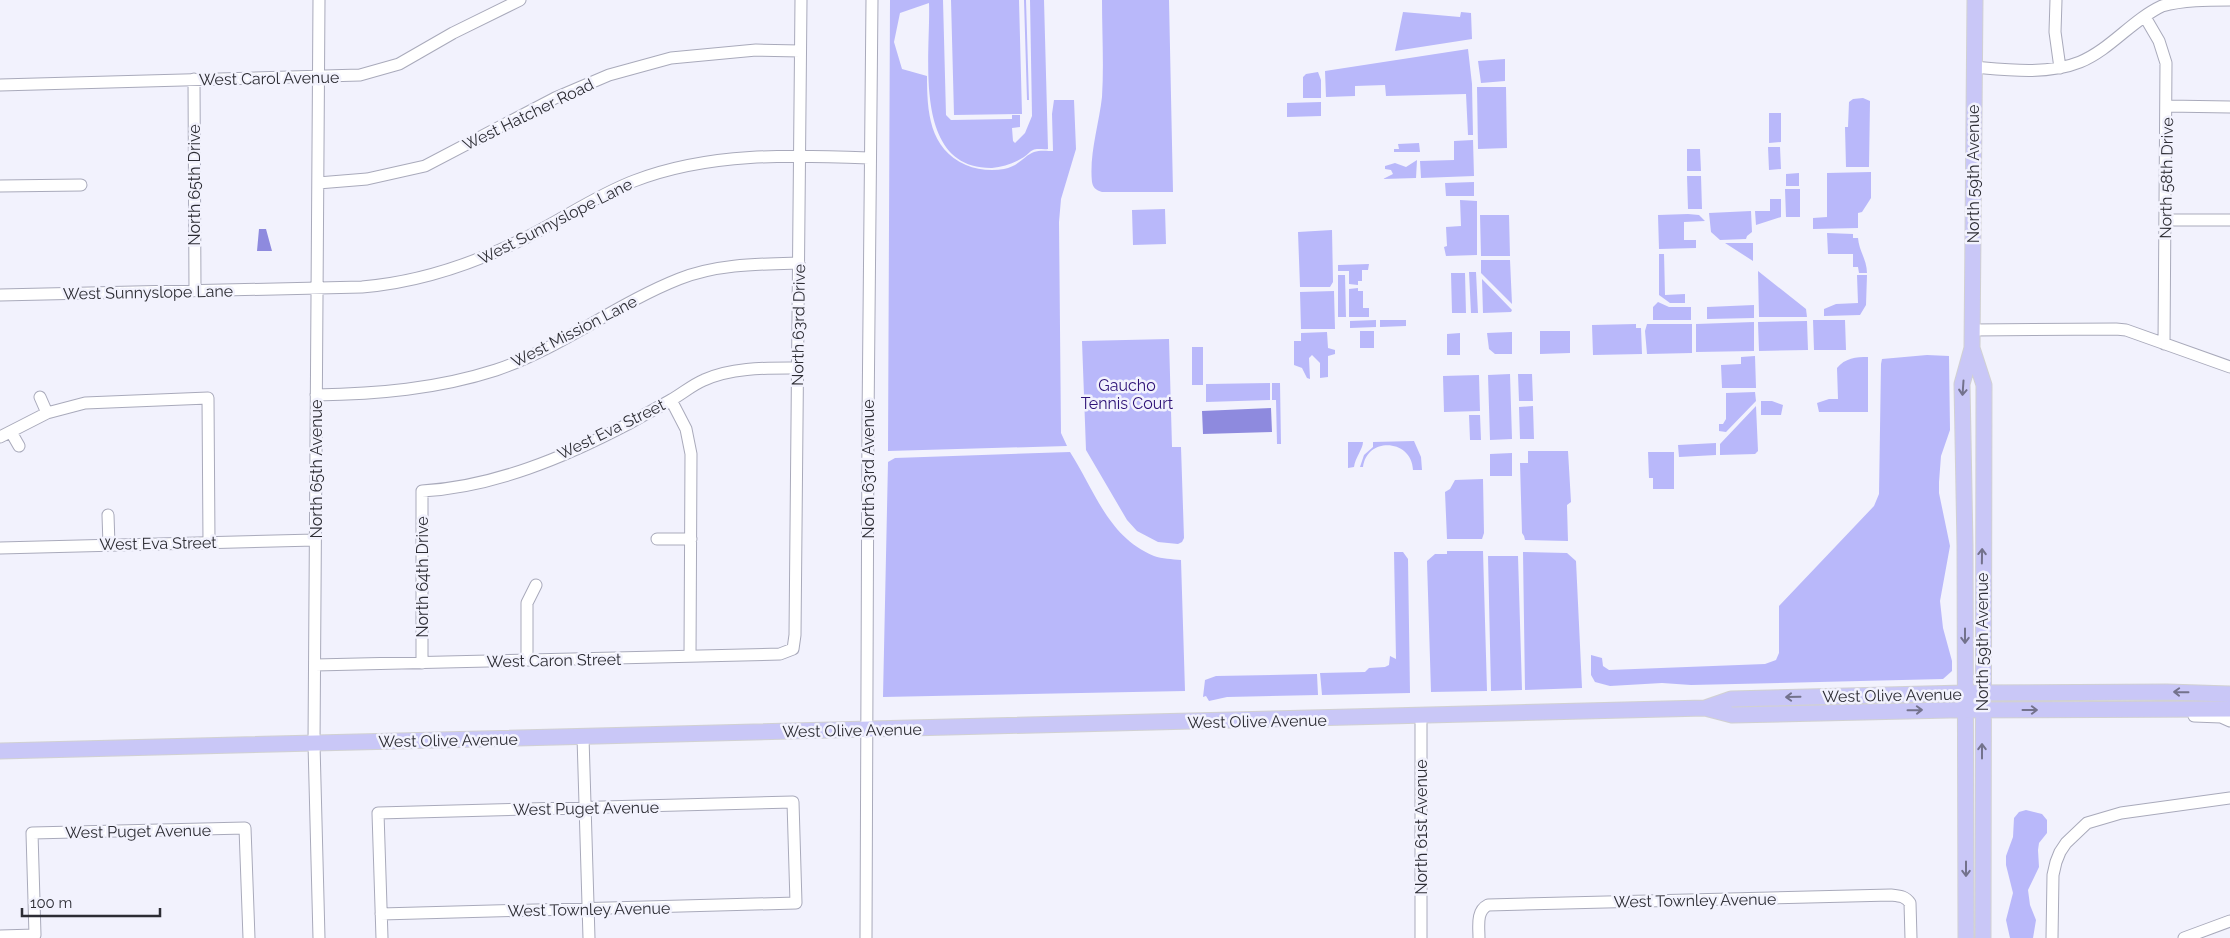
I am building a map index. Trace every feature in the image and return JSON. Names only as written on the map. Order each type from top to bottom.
[{"type":"main road","name":"North 59th Avenue","points":[[1966,938],[1962,384],[1972,348],[1975,0]]},
{"type":"main road","name":"North 59th Avenue","points":[[1972,348],[1984,385],[1982,938]]},
{"type":"main road","points":[[1963,428],[1973,446],[1974,500],[1983,503]]},
{"type":"main road","name":"West Olive Avenue","points":[[1705,708],[1731,698],[1964,693],[2230,694]]},
{"type":"main road","name":"West Olive Avenue","points":[[0,752],[1421,717],[1705,708],[1732,715],[1964,710],[2230,709]]},
{"type":"street","name":"North 65th Avenue","points":[[319,0],[314,744],[319,938]]},
{"type":"street","name":"West Carol Avenue","points":[[0,85],[360,76],[400,64],[453,33],[520,0]]},
{"type":"street","name":"North 63rd Drive","points":[[793,649],[795,635],[798,368],[800,0]]},
{"type":"street","name":"North 63rd Avenue","points":[[866,938],[872,0]]},
{"type":"street","points":[[2056,0],[2056,32],[2060,68]]},
{"type":"street","points":[[1974,67],[2031,70],[2060,68],[2092,56],[2146,16],[2163,6],[2185,0],[2230,0]]},
{"type":"street","name":"North 58th Drive","points":[[2146,16],[2161,46],[2166,63],[2164,344]]},
{"type":"street","name":"West Hatcher Road","points":[[318,183],[367,179],[425,166],[555,98],[609,75],[671,58],[756,50],[800,51]]},
{"type":"street","name":"North 65th Drive","points":[[194,80],[195,291]]},
{"type":"street","points":[[2167,106],[2230,107]]},
{"type":"street","name":"West Sunnyslope Lane","points":[[0,295],[380,285],[432,275],[465,265],[528,237],[614,189],[668,170],[700,162],[736,157],[870,158]]},
{"type":"street","points":[[0,186],[81,186]]},
{"type":"street","points":[[2166,220],[2230,220]]},
{"type":"street","name":"West Mission Lane","points":[[316,395],[402,391],[497,370],[544,349],[680,278],[726,266],[799,263]]},
{"type":"street","points":[[1972,330],[2116,329],[2230,367]]},
{"type":"street","name":"West Eva Street","points":[[422,491],[463,486],[531,466],[585,446],[704,380],[730,372],[762,368],[798,368]]},
{"type":"street","points":[[40,397],[47,413]]},
{"type":"street","points":[[0,437],[47,413],[66,406],[104,401],[208,398],[208,542]]},
{"type":"street","points":[[671,400],[686,429],[691,454],[690,656]]},
{"type":"street","points":[[12,432],[19,446]]},
{"type":"street","name":"North 64th Drive","points":[[422,491],[422,663]]},
{"type":"street","points":[[108,515],[108,545]]},
{"type":"street","points":[[658,539],[691,539]]},
{"type":"street","name":"West Eva Street","points":[[0,548],[315,540]]},
{"type":"street","points":[[526,660],[526,603],[536,585]]},
{"type":"street","name":"West Caron Street","points":[[315,665],[780,654],[793,649]]},
{"type":"street","points":[[2151,710],[2174,716],[2221,717],[2230,721]]},
{"type":"street","name":"North 61st Avenue","points":[[1421,717],[1421,938]]},
{"type":"street","points":[[583,737],[589,938]]},
{"type":"street","points":[[2052,938],[2052,875],[2060,852],[2066,843],[2087,824],[2121,813],[2230,798]]},
{"type":"street","name":"West Puget Avenue","points":[[381,914],[378,813],[793,802],[796,903]]},
{"type":"street","name":"West Puget Avenue","points":[[0,936],[35,935],[32,833],[245,828],[249,938]]},
{"type":"street","name":"West Townley Avenue","points":[[1479,938],[1479,914],[1488,905],[1900,896],[1907,899],[1911,909],[1911,938]]},
{"type":"street","name":"West Townley Avenue","points":[[381,914],[796,903]]},
{"type":"street","points":[[381,914],[382,938]]},
{"type":"street","points":[[2184,938],[2230,921]]},
{"type":"green space","points":[[890,0],[943,0],[946,115],[951,120],[1012,119],[1012,115],[1020,115],[1020,127],[1012,128],[1013,141],[1015,143],[1025,133],[1032,116],[1030,0],[1044,0],[1048,149],[1033,150],[1005,166],[992,168],[966,163],[948,150],[937,130],[931,105],[928,78],[929,3],[900,13],[894,42],[902,69],[927,76],[930,115],[937,139],[954,158],[970,167],[985,170],[1004,169],[1014,166],[1034,152],[1053,151],[1052,114],[1054,100],[1074,100],[1076,149],[1061,199],[1059,222],[1061,433],[1067,446],[888,451]]},
{"type":"green space","points":[[951,0],[1019,0],[1022,114],[954,115]]},
{"type":"green space","points":[[1024,0],[1026,0],[1029,100],[1027,100]]},
{"type":"green space","points":[[1102,0],[1169,0],[1173,192],[1102,192],[1092,184],[1092,161],[1102,97]]},
{"type":"green space","points":[[1403,12],[1460,17],[1461,12],[1471,13],[1472,39],[1395,51]]},
{"type":"green space","points":[[1468,49],[1472,84],[1473,135],[1468,135],[1466,94],[1386,96],[1385,85],[1355,86],[1355,96],[1326,97],[1325,71]]},
{"type":"green space","points":[[1505,59],[1505,81],[1481,83],[1478,61]]},
{"type":"green space","points":[[1318,72],[1321,80],[1321,98],[1303,98],[1303,77],[1306,74]]},
{"type":"green space","points":[[1477,87],[1506,87],[1507,148],[1478,149]]},
{"type":"green space","points":[[1863,98],[1870,101],[1869,167],[1846,167],[1845,127],[1848,127],[1849,102],[1853,99]]},
{"type":"green space","points":[[1321,102],[1321,116],[1287,117],[1287,103]]},
{"type":"green space","points":[[1769,113],[1781,113],[1781,142],[1769,143]]},
{"type":"green space","points":[[1473,140],[1474,176],[1421,178],[1420,161],[1454,160],[1454,141]]},
{"type":"green space","points":[[1419,143],[1420,152],[1394,152],[1394,149],[1399,149],[1398,144]]},
{"type":"green space","points":[[1768,147],[1780,147],[1781,169],[1769,170]]},
{"type":"green space","points":[[1687,149],[1700,149],[1701,171],[1687,171]]},
{"type":"green space","points":[[1417,160],[1416,178],[1383,179],[1393,174],[1391,170],[1385,169],[1385,166],[1395,163],[1406,167]]},
{"type":"green space","points":[[1871,172],[1871,198],[1862,212],[1858,213],[1858,228],[1813,229],[1813,218],[1827,217],[1827,173]]},
{"type":"green space","points":[[1799,173],[1799,186],[1786,186],[1786,174]]},
{"type":"green space","points":[[1687,176],[1701,176],[1702,209],[1688,209]]},
{"type":"green space","points":[[1474,182],[1474,196],[1446,196],[1445,183]]},
{"type":"green space","points":[[1785,189],[1800,189],[1800,217],[1786,217]]},
{"type":"green space","points":[[1770,199],[1781,199],[1781,217],[1756,225],[1755,211],[1770,211]]},
{"type":"green space","points":[[1460,200],[1477,201],[1477,255],[1446,256],[1444,247],[1447,246],[1446,227],[1461,226]]},
{"type":"green space","points":[[1165,209],[1166,244],[1133,245],[1132,210]]},
{"type":"green space","points":[[1751,211],[1752,232],[1746,239],[1720,240],[1711,232],[1709,213]]},
{"type":"green space","points":[[1480,215],[1509,215],[1510,256],[1481,256]]},
{"type":"green space","points":[[1658,215],[1699,215],[1705,221],[1684,222],[1684,240],[1696,240],[1696,248],[1659,249]]},
{"type":"green space","points":[[1332,230],[1333,282],[1330,287],[1300,287],[1298,232]]},
{"type":"green space","points":[[1827,233],[1853,234],[1853,238],[1858,238],[1867,273],[1859,273],[1858,267],[1853,267],[1853,254],[1828,254]]},
{"type":"green space","points":[[1725,243],[1753,243],[1753,261]]},
{"type":"green space","points":[[1659,254],[1664,254],[1665,295],[1685,294],[1685,303],[1670,303],[1659,295]]},
{"type":"green space","points":[[1481,260],[1510,260],[1512,304],[1481,273]]},
{"type":"green space","points":[[1369,264],[1368,270],[1362,270],[1362,281],[1358,281],[1358,285],[1349,284],[1349,271],[1338,271],[1338,265]]},
{"type":"green space","points":[[1758,271],[1806,309],[1807,317],[1759,317]]},
{"type":"green space","points":[[1469,272],[1476,272],[1478,313],[1471,313]]},
{"type":"green space","points":[[1451,273],[1465,273],[1466,313],[1452,313]]},
{"type":"green space","points":[[1338,275],[1345,275],[1346,317],[1338,317]]},
{"type":"green space","points":[[1857,275],[1867,275],[1866,305],[1860,315],[1824,316],[1824,309],[1836,304],[1858,303]]},
{"type":"green space","points":[[1482,279],[1512,310],[1511,312],[1483,313]]},
{"type":"green space","points":[[1358,288],[1358,291],[1363,291],[1363,308],[1369,308],[1369,317],[1349,317],[1349,289]]},
{"type":"green space","points":[[1334,291],[1335,329],[1301,329],[1300,292]]},
{"type":"green space","points":[[1658,302],[1669,307],[1691,307],[1691,320],[1653,320],[1653,307]]},
{"type":"green space","points":[[1754,305],[1754,318],[1707,319],[1707,307]]},
{"type":"green space","points":[[1376,320],[1376,327],[1350,328],[1350,321]]},
{"type":"green space","points":[[1380,320],[1406,320],[1406,326],[1380,327]]},
{"type":"green space","points":[[1813,320],[1845,320],[1846,350],[1814,350]]},
{"type":"green space","points":[[1807,321],[1808,350],[1759,351],[1758,322]]},
{"type":"green space","points":[[1754,322],[1754,351],[1696,352],[1696,324]]},
{"type":"green space","points":[[1636,324],[1636,328],[1641,328],[1642,354],[1593,355],[1592,325]]},
{"type":"green space","points":[[1647,324],[1692,324],[1692,353],[1647,354],[1645,331]]},
{"type":"green space","points":[[1360,331],[1374,331],[1374,348],[1360,348]]},
{"type":"green space","points":[[1540,331],[1570,331],[1570,353],[1540,354]]},
{"type":"green space","points":[[1327,332],[1328,348],[1335,350],[1335,354],[1328,356],[1328,377],[1320,378],[1320,363],[1312,355],[1309,358],[1310,379],[1307,378],[1302,368],[1294,365],[1294,341],[1301,341],[1301,333]]},
{"type":"green space","points":[[1512,332],[1512,354],[1495,354],[1489,349],[1487,333]]},
{"type":"green space","points":[[1460,333],[1460,355],[1447,355],[1447,334]]},
{"type":"green space","name":"Gaucho Tennis Court","points":[[1169,339],[1172,447],[1181,447],[1184,538],[1178,544],[1158,542],[1137,531],[1127,520],[1086,450],[1082,341]]},
{"type":"green space","points":[[1192,347],[1203,347],[1203,385],[1192,385]]},
{"type":"green space","points":[[1927,355],[1949,356],[1950,430],[1941,456],[1939,493],[1950,546],[1940,601],[1943,628],[1952,661],[1952,671],[1943,679],[1691,685],[1662,683],[1610,686],[1595,682],[1591,675],[1591,655],[1602,658],[1603,666],[1609,670],[1765,664],[1776,660],[1779,653],[1779,606],[1874,506],[1879,494],[1882,359]]},
{"type":"green space","points":[[1755,356],[1756,388],[1722,388],[1721,365],[1741,364],[1741,357]]},
{"type":"green space","points":[[1868,357],[1868,412],[1819,412],[1817,403],[1829,399],[1838,399],[1837,368],[1851,359]]},
{"type":"green space","points":[[1510,374],[1512,439],[1490,440],[1488,375]]},
{"type":"green space","points":[[1518,374],[1532,374],[1533,401],[1519,401]]},
{"type":"green space","points":[[1479,375],[1480,411],[1444,412],[1443,376]]},
{"type":"green space","points":[[1270,383],[1270,400],[1206,402],[1206,384]]},
{"type":"green space","points":[[1272,383],[1280,383],[1281,444],[1277,444],[1276,400],[1272,400]]},
{"type":"green space","points":[[1755,392],[1756,401],[1726,432],[1719,431],[1719,424],[1723,424],[1726,419],[1726,393]]},
{"type":"green space","points":[[1761,401],[1772,401],[1783,405],[1781,415],[1761,415]]},
{"type":"green space","points":[[1533,406],[1534,439],[1520,439],[1519,407]]},
{"type":"green space","points":[[1756,406],[1758,451],[1755,454],[1720,455],[1720,444]]},
{"type":"green space","points":[[1469,415],[1480,415],[1481,440],[1470,440]]},
{"type":"green space","points":[[1414,441],[1421,457],[1422,470],[1413,470],[1411,460],[1405,452],[1398,447],[1389,445],[1380,446],[1372,450],[1366,457],[1363,467],[1360,467],[1364,455],[1373,447],[1373,442]]},
{"type":"green space","points":[[1348,442],[1363,442],[1354,467],[1348,468]]},
{"type":"green space","points":[[1716,443],[1716,455],[1679,457],[1678,445]]},
{"type":"green space","points":[[1528,451],[1568,451],[1571,502],[1567,505],[1568,541],[1525,540],[1522,533],[1520,463],[1528,463]]},
{"type":"green space","points":[[1070,452],[1104,512],[1125,537],[1138,548],[1154,556],[1181,560],[1185,691],[883,697],[888,462],[895,458]]},
{"type":"green space","points":[[1648,452],[1674,452],[1674,489],[1653,489],[1653,478],[1649,478]]},
{"type":"green space","points":[[1512,453],[1512,476],[1490,476],[1490,454]]},
{"type":"green space","points":[[1483,479],[1484,533],[1482,539],[1447,539],[1445,492],[1450,489],[1455,480]]},
{"type":"green space","points":[[1447,551],[1483,551],[1487,691],[1431,692],[1427,561],[1435,554],[1447,554]]},
{"type":"green space","points":[[1394,552],[1403,552],[1408,559],[1410,693],[1322,695],[1320,673],[1365,672],[1369,668],[1389,665],[1390,656],[1396,659]]},
{"type":"green space","points":[[1523,552],[1567,553],[1576,561],[1582,688],[1525,690]]},
{"type":"green space","points":[[1488,556],[1518,556],[1522,690],[1491,691]]},
{"type":"green space","points":[[1317,674],[1318,695],[1227,697],[1209,701],[1206,696],[1203,697],[1205,680],[1216,676]]},
{"type":"green space","points":[[2026,810],[2042,814],[2047,820],[2047,833],[2039,843],[2039,867],[2028,890],[2030,905],[2036,920],[2033,938],[2010,938],[2006,920],[2013,893],[2006,865],[2006,856],[2013,837],[2014,818],[2019,812]]},
{"type":"shaded area","points":[[259,229],[266,229],[272,251],[257,251]]},
{"type":"shaded area","points":[[1271,408],[1272,432],[1203,434],[1202,411]]}]
